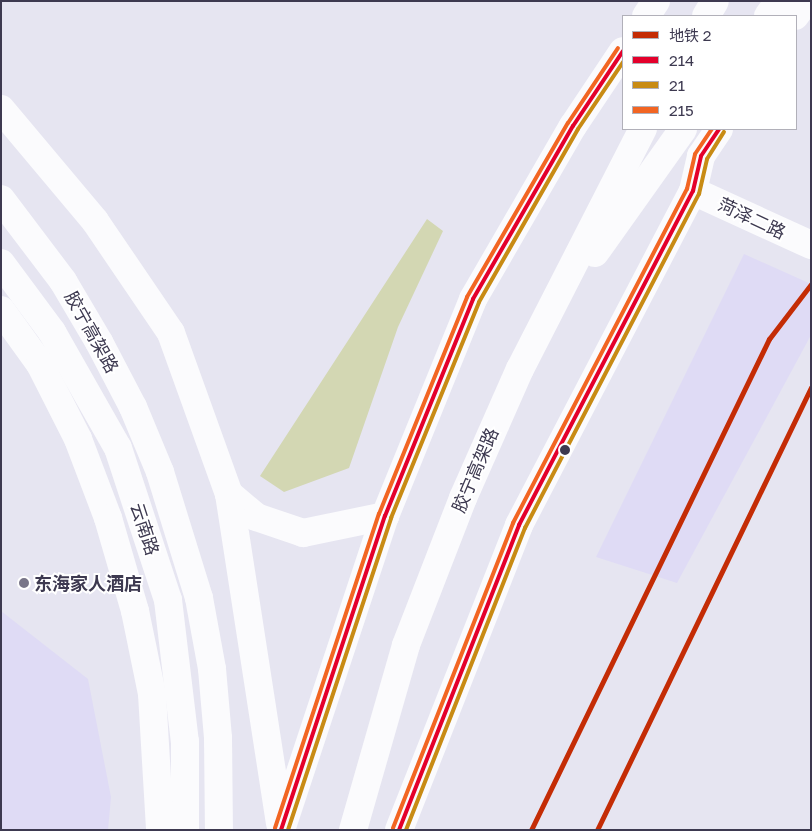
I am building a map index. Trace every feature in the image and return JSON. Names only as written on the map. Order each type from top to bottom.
[{"type":"main road","points":[[647,15],[656,1]]},
{"type":"main road","points":[[707,15],[715,1]]},
{"type":"main road","points":[[769,15],[779,1]]},
{"type":"main road","points":[[796,15],[806,1]]},
{"type":"main road","points":[[281,830],[385,516],[473,299],[573,126],[622,52]]},
{"type":"main road","points":[[1,109],[95,221],[171,333],[228,494],[281,830]]},
{"type":"main road","name":"胶宁高架路","points":[[353,830],[406,645],[463,498],[520,369],[642,130]]},
{"type":"main road","points":[[463,498],[498,421],[544,335],[590,260],[682,130]]},
{"type":"main road","points":[[399,830],[519,525],[693,191],[701,156],[718,130]]},
{"type":"main road","name":"菏泽二路","points":[[693,191],[811,245]]},
{"type":"main road","name":"胶宁高架路","points":[[1,199],[63,281],[99,342],[133,407],[160,472],[199,598],[212,668],[218,738],[219,830]]},
{"type":"main road","name":"云南路","points":[[1,263],[52,332],[118,448],[168,600],[185,742],[185,830]]},
{"type":"main road","points":[[1,310],[40,364],[65,414],[108,518],[135,611],[152,694],[160,830]]},
{"type":"main road","points":[[228,494],[256,517],[302,533],[385,516]]},
{"type":"shaded area","points":[[744,254],[811,284],[811,335],[677,583],[596,557]]},
{"type":"shaded area","points":[[1,611],[88,679],[111,797],[108,830],[1,830]]},
{"type":"green space","points":[[427,219],[443,231],[398,327],[349,468],[284,492],[260,476]]},
{"type":"metro line","name":"2","points":[[531,830],[769,339],[811,284]]},
{"type":"metro line","name":"2","points":[[597,830],[811,387]]},
{"type":"transit line","name":"215","points":[[275,828],[379,514],[467,297],[568,123],[618,48]]},
{"type":"transit line","name":"214","points":[[281,830],[385,516],[473,299],[573,126],[622,52]]},
{"type":"transit line","name":"21","points":[[288,830],[391,518],[479,302],[578,129],[622,63]]},
{"type":"transit line","name":"215","points":[[393,828],[513,523],[687,189],[695,154],[711,130]]},
{"type":"transit line","name":"214","points":[[399,830],[519,525],[693,191],[701,156],[718,130]]},
{"type":"transit line","name":"21","points":[[406,830],[525,528],[699,194],[707,159],[724,132]]},
{"type":"place","name":"东海家人酒店","points":[[24,583]]}]
